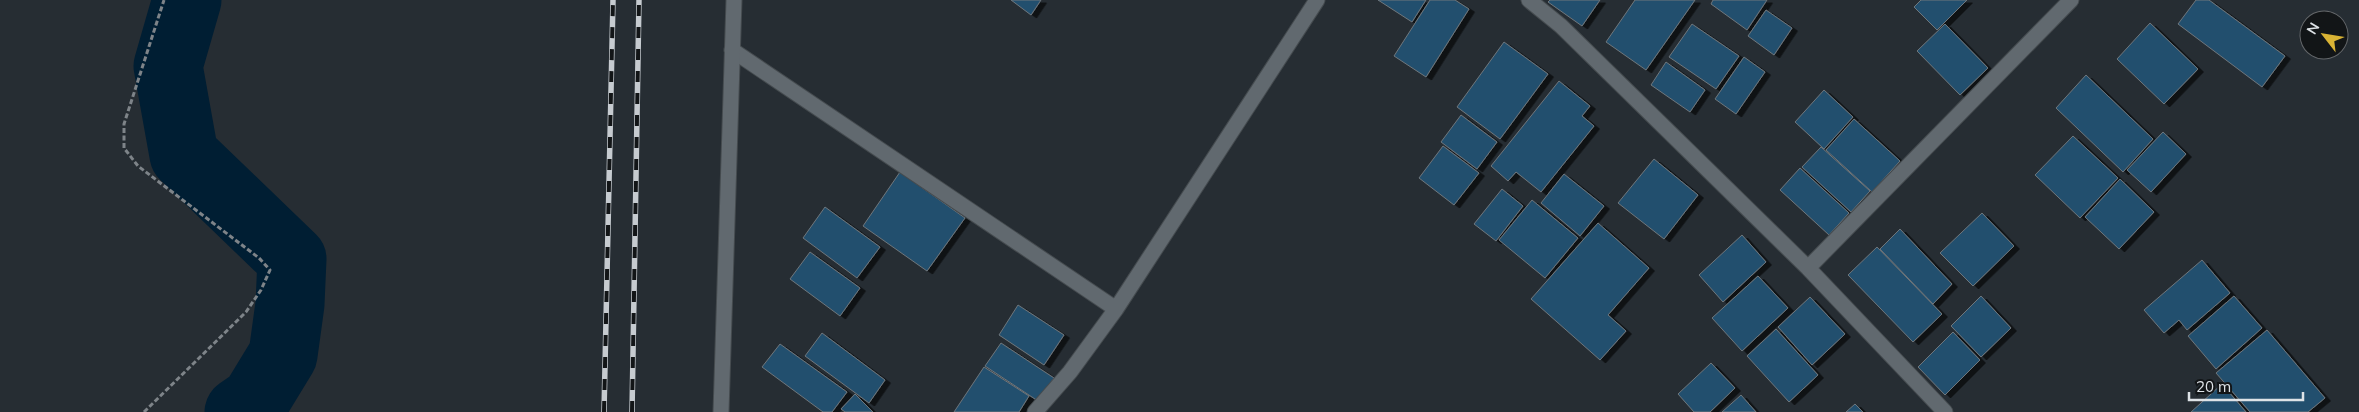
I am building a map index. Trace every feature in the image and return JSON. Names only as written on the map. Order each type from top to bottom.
[{"type":"street","points":[[720,412],[734,0]]},
{"type":"street","points":[[1035,412],[1070,372],[1116,309],[1317,0]]},
{"type":"street","points":[[1529,0],[1561,26],[1808,268],[1945,412]]},
{"type":"street","points":[[1808,268],[2071,0]]},
{"type":"street","points":[[732,50],[1116,309]]},
{"type":"path","points":[[144,412],[246,312],[261,290],[270,270],[259,258],[138,166],[124,148],[124,124],[164,0]]},
{"type":"building","points":[[1011,0],[1041,0],[1031,15]]},
{"type":"building","points":[[1378,0],[1426,0],[1412,22]]},
{"type":"building","points":[[1430,0],[1455,0],[1469,9],[1426,77],[1394,56]]},
{"type":"building","points":[[1550,0],[1600,0],[1582,26],[1548,2]]},
{"type":"building","points":[[1635,0],[1695,0],[1646,70],[1606,42]]},
{"type":"building","points":[[1713,0],[1767,0],[1747,30],[1711,4]]},
{"type":"building","points":[[1921,0],[1967,0],[1937,30],[1914,7]]},
{"type":"building","points":[[2196,0],[2209,0],[2285,56],[2262,87],[2178,24]]},
{"type":"building","points":[[1766,10],[1792,28],[1774,55],[1748,36]]},
{"type":"building","points":[[2150,23],[2198,69],[2164,104],[2117,59]]},
{"type":"building","points":[[1692,24],[1739,56],[1716,89],[1669,57]]},
{"type":"building","points":[[1945,24],[1988,68],[1960,95],[1917,51]]},
{"type":"building","points":[[1504,42],[1548,74],[1500,139],[1457,107]]},
{"type":"building","points":[[1744,57],[1765,72],[1736,114],[1715,99]]},
{"type":"building","points":[[1666,62],[1705,90],[1690,112],[1651,85]]},
{"type":"building","points":[[2086,75],[2153,139],[2123,172],[2056,108]]},
{"type":"building","points":[[1559,81],[1590,106],[1582,116],[1594,126],[1541,192],[1516,172],[1508,181],[1491,166]]},
{"type":"building","points":[[1824,90],[1853,117],[1824,149],[1795,122]]},
{"type":"building","points":[[1461,115],[1497,142],[1477,169],[1441,142]]},
{"type":"building","points":[[1854,119],[1900,161],[1872,192],[1826,150]]},
{"type":"building","points":[[2163,132],[2186,154],[2151,192],[2127,170]]},
{"type":"building","points":[[2073,136],[2118,178],[2080,218],[2035,175]]},
{"type":"building","points":[[1443,146],[1479,173],[1454,205],[1419,178]]},
{"type":"building","points":[[1821,147],[1870,191],[1851,212],[1802,167]]},
{"type":"building","points":[[1654,159],[1698,195],[1664,239],[1618,203]]},
{"type":"building","points":[[1800,168],[1849,213],[1829,235],[1780,190]]},
{"type":"building","points":[[900,172],[965,218],[927,271],[863,226]]},
{"type":"building","points":[[1564,174],[1604,206],[1580,236],[1541,203]]},
{"type":"building","points":[[2120,179],[2154,212],[2119,249],[2085,217]]},
{"type":"building","points":[[1502,189],[1523,206],[1496,241],[1474,224]]},
{"type":"building","points":[[1532,200],[1578,238],[1545,278],[1499,240]]},
{"type":"building","points":[[825,207],[880,247],[857,278],[803,238]]},
{"type":"building","points":[[1982,213],[2014,246],[1973,286],[1940,253]]},
{"type":"building","points":[[1598,223],[1649,268],[1608,315],[1626,331],[1600,360],[1531,299]]},
{"type":"building","points":[[1900,229],[1952,284],[1933,304],[1880,249]]},
{"type":"building","points":[[1742,235],[1766,262],[1723,302],[1699,275]]},
{"type":"building","points":[[1877,247],[1942,314],[1913,342],[1848,275]]},
{"type":"building","points":[[810,252],[860,288],[840,316],[790,279]]},
{"type":"building","points":[[2202,260],[2230,293],[2187,330],[2179,320],[2164,333],[2144,310]]},
{"type":"building","points":[[1758,276],[1788,308],[1742,351],[1712,318]]},
{"type":"building","points":[[1981,296],[2011,328],[1981,357],[1951,326]]},
{"type":"building","points":[[2234,296],[2262,328],[2216,369],[2188,336]]},
{"type":"building","points":[[1810,297],[1845,334],[1812,365],[1778,327]]},
{"type":"building","points":[[1018,305],[1064,335],[1044,365],[999,335]]},
{"type":"building","points":[[1776,329],[1818,375],[1789,402],[1747,356]]},
{"type":"building","points":[[2267,330],[2325,398],[2308,412],[2250,412],[2216,373]]},
{"type":"building","points":[[1953,332],[1980,360],[1945,395],[1918,367]]},
{"type":"building","points":[[822,333],[885,380],[869,403],[805,356]]},
{"type":"building","points":[[1001,343],[1054,378],[1038,401],[985,366]]},
{"type":"building","points":[[780,344],[847,392],[832,412],[823,412],[762,367]]},
{"type":"building","points":[[1711,363],[1735,388],[1710,412],[1694,412],[1678,394]]},
{"type":"building","points":[[984,367],[1029,396],[1019,412],[954,412]]},
{"type":"building","points":[[2222,384],[2246,412],[2191,412]]},
{"type":"building","points":[[855,394],[873,412],[845,412],[841,409]]},
{"type":"building","points":[[1741,395],[1756,412],[1722,412]]},
{"type":"building","points":[[1855,404],[1863,412],[1846,412]]},
{"type":"waterway","points":[[187,0],[168,66],[184,155],[292,259],[290,304],[283,355],[255,401],[239,412]]},
{"type":"railway","points":[[604,412],[613,0]]},
{"type":"railway","points":[[632,412],[639,0]]}]
